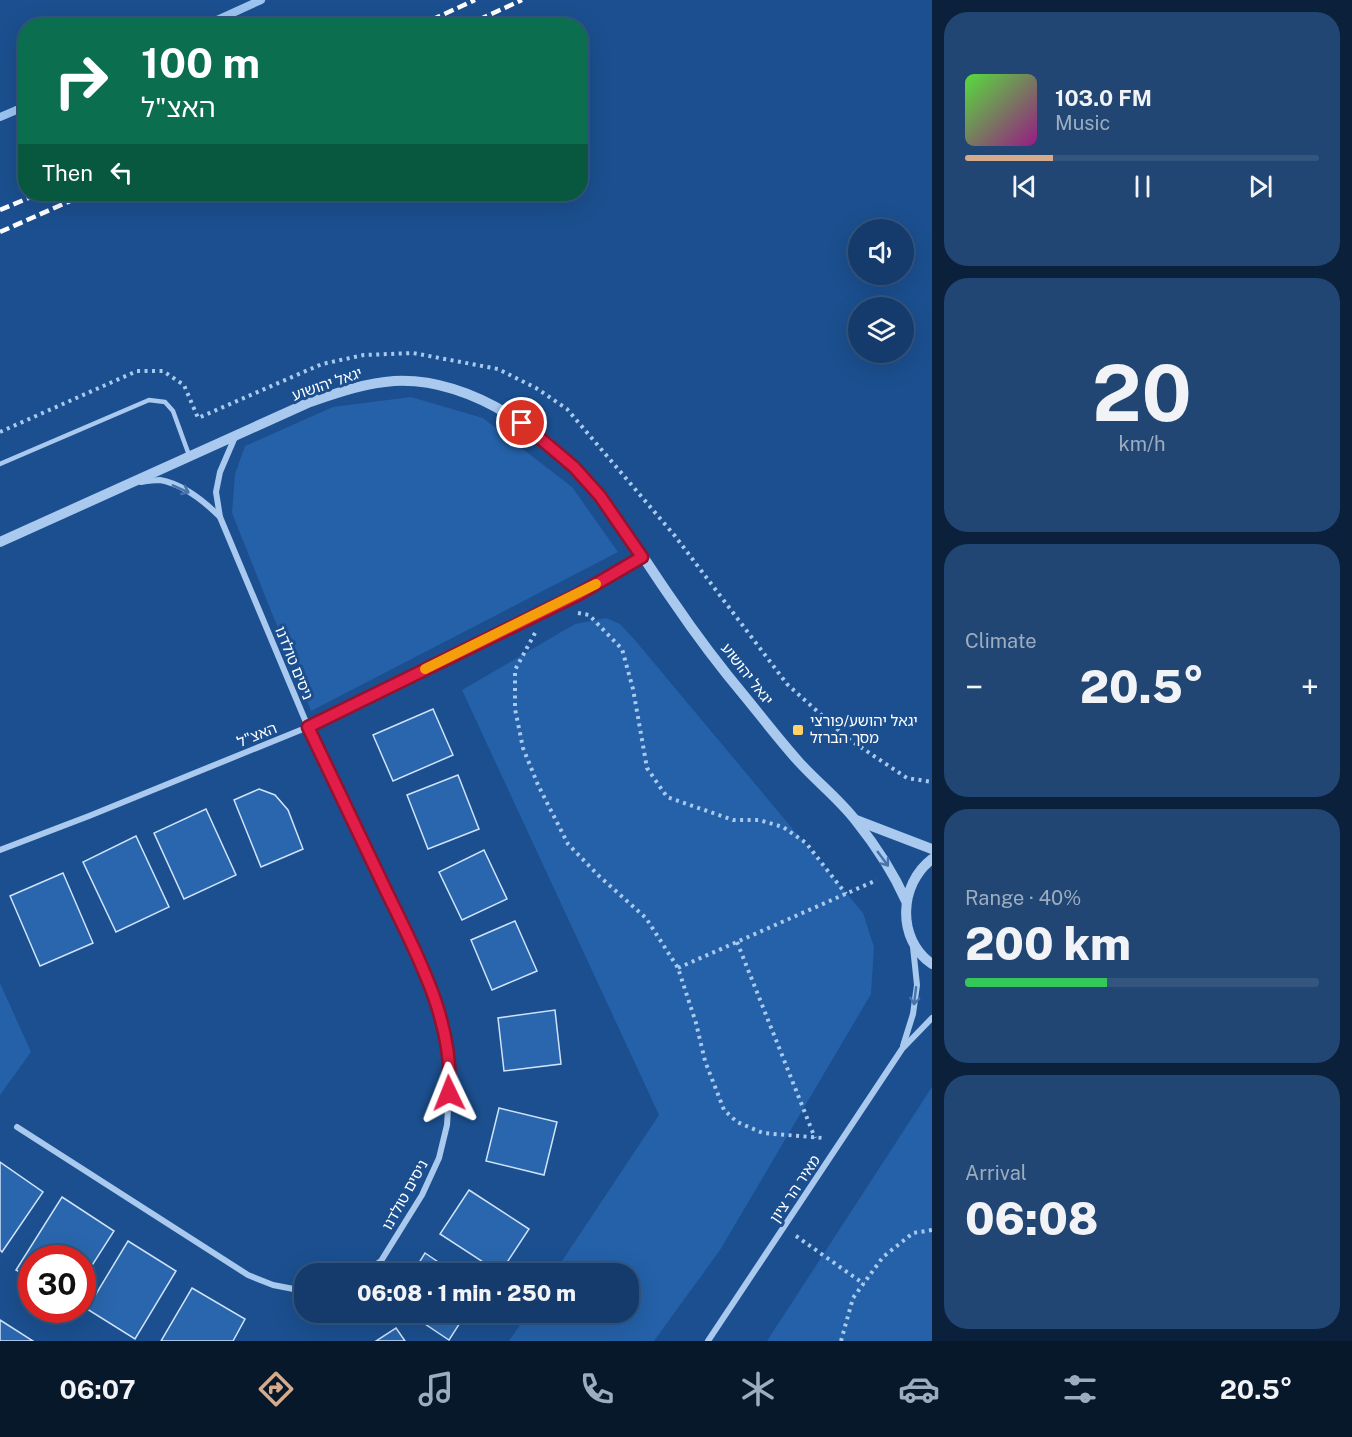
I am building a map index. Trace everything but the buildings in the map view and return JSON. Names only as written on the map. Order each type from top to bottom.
[{"type":"street","name":"יגאל יהושוע","points":[[0,542],[310,402],[346,390],[394,381],[426,383],[460,392],[495,406],[522,423],[574,467],[600,496],[678,608],[746,698],[799,762],[855,820],[893,873],[906,901]]},
{"type":"street","name":"ניסים טולדנו","points":[[235,437],[220,472],[216,492],[220,517],[308,727],[421,964],[442,1022],[450,1077],[447,1125],[439,1158],[422,1195],[378,1263]]},
{"type":"street","name":"ניסים טולדנו","points":[[134,482],[160,480],[177,486],[197,496],[220,517]]},
{"type":"street","name":"האצ\"ל","points":[[0,850],[308,727],[548,609],[606,579],[642,557]]},
{"type":"street","name":"יגאל יהושוע","points":[[855,820],[932,849]]},
{"type":"street","points":[[932,859],[924,865],[912,881],[906,901],[907,922],[913,941],[932,964]]},
{"type":"street","name":"מאיר הר ציון","points":[[902,1049],[913,1014],[916,985],[913,941]]},
{"type":"street","name":"מאיר הר ציון","points":[[708,1341],[902,1049],[932,1018]]},
{"type":"street","points":[[17,1127],[248,1275],[273,1285],[294,1289]]},
{"type":"lane","points":[[0,465],[148,400],[165,402],[173,411],[190,457]]},
{"type":"path","points":[[0,432],[137,371],[163,371],[184,385],[198,418],[322,364],[364,355],[413,353],[498,369],[536,388],[567,409],[675,536],[787,684],[847,738],[907,778],[932,782]]},
{"type":"path","points":[[842,1140],[763,1133],[737,1122],[724,1110],[705,1060],[678,968],[646,918],[568,844],[523,748],[515,709],[515,670],[548,609],[589,615],[622,650],[633,689],[648,768],[667,797],[733,820],[759,820],[783,827],[806,843],[846,894]]},
{"type":"path","points":[[678,968],[893,873]]},
{"type":"path","points":[[737,942],[814,1138]]},
{"type":"path","points":[[784,1227],[864,1284]]},
{"type":"path","points":[[841,1341],[853,1298],[884,1257],[913,1233],[932,1230]]},
{"type":"shaded area","points":[[411,397],[483,418],[572,487],[618,552],[311,711],[232,513],[235,474],[245,446],[333,407]]},
{"type":"shaded area","points":[[606,618],[620,624],[634,639],[863,913],[874,947],[871,994],[720,1250],[654,1341],[509,1341],[521,1323],[639,1323],[639,1263],[561,1263],[659,1115],[462,690],[575,624]]},
{"type":"shaded area","points":[[0,983],[31,1052],[0,1095]]},
{"type":"shaded area","points":[[932,1087],[932,1341],[767,1341]]},
{"type":"waterway","points":[[222,18],[261,0]]},
{"type":"waterway","points":[[0,117],[18,109]]},
{"type":"railway","points":[[436,18],[475,0]]},
{"type":"railway","points":[[483,18],[522,0]]},
{"type":"railway","points":[[0,210],[21,201]]},
{"type":"railway","points":[[0,232],[70,201]]},
{"type":"slow traffic","points":[[425,669],[596,584]]},
{"type":"place","name":"יגאל יהושע/פורצי מסך הברזל","points":[[798,730]]},
{"type":"route","points":[[449,1093],[450,1077],[442,1022],[421,964],[308,727],[579,594],[642,557],[600,496],[574,467],[522,423]]}]
